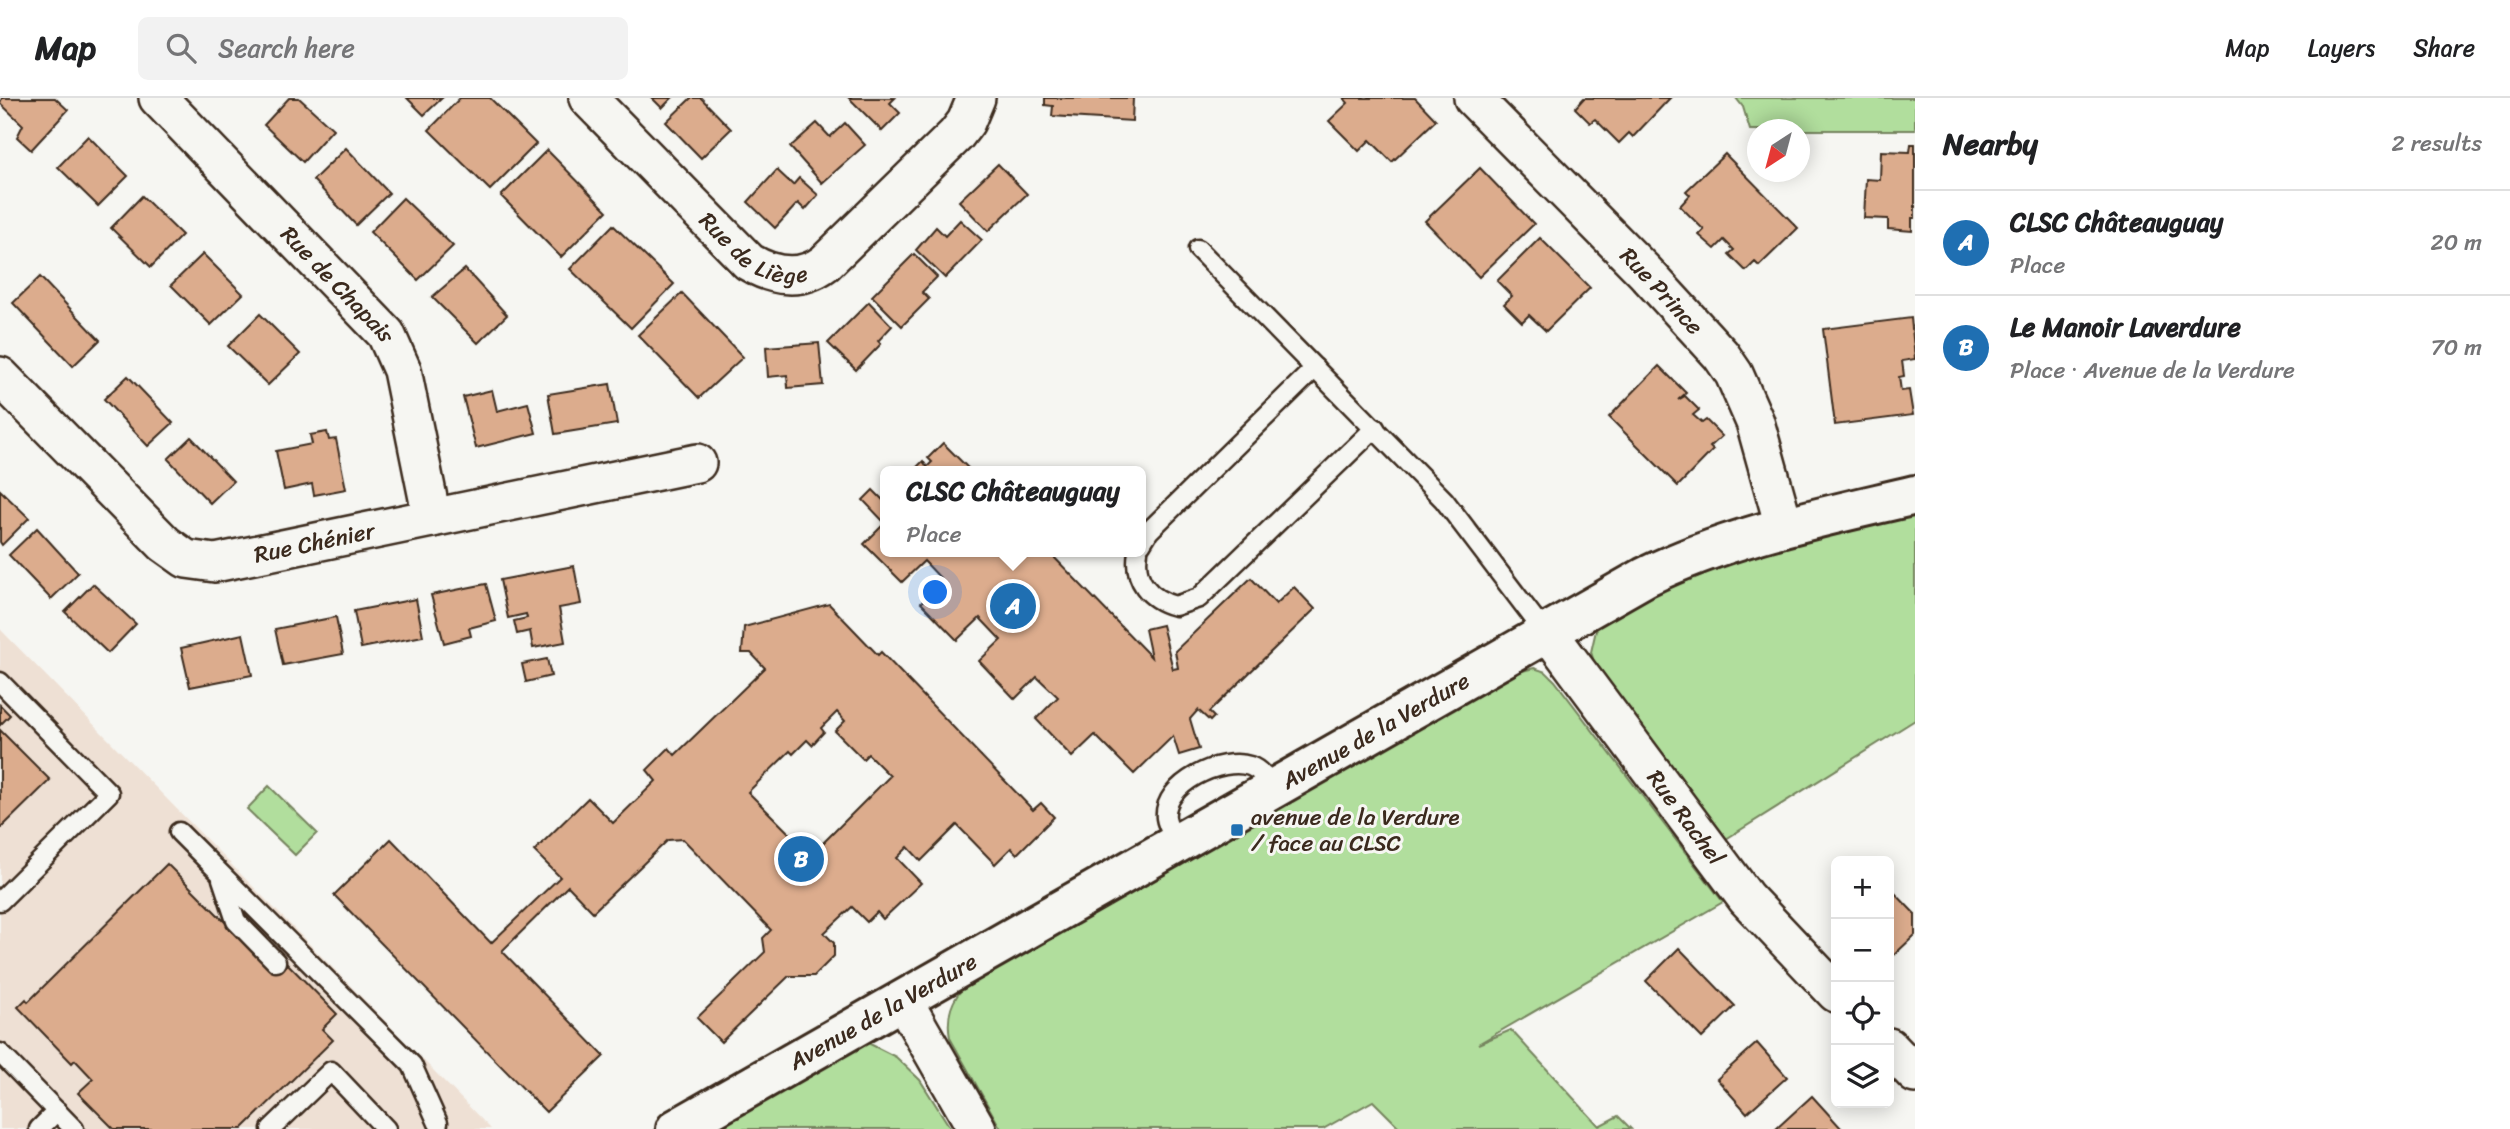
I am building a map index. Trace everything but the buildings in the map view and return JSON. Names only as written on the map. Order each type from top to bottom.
[{"type":"street","name":"Rue de Chapais","points":[[158,98],[386,334],[402,370],[432,518]]},
{"type":"street","name":"Rue de Liège","points":[[588,98],[749,262],[771,273],[787,276],[815,270],[825,263],[956,135],[966,122],[976,98]]},
{"type":"street","name":"Rue Prince","points":[[1473,98],[1645,272],[1721,355],[1734,374],[1755,422],[1784,526]]},
{"type":"street","name":"Rue Chénier","points":[[0,376],[165,544],[186,559],[215,563],[697,463]]},
{"type":"street","name":"Avenue de la Verdure","points":[[676,1129],[1548,632],[1679,561],[1729,541],[1915,495]]},
{"type":"street","name":"Rue Rachel","points":[[1548,632],[1746,898],[1831,988]]},
{"type":"street","points":[[903,1000],[977,1129]]},
{"type":"street","points":[[1894,1052],[1915,1074]]},
{"type":"lane","points":[[1198,249],[1444,500],[1533,617],[1548,632]]},
{"type":"lane","points":[[1146,536],[1315,368]]},
{"type":"lane","points":[[1138,557],[1137,570],[1142,584],[1152,596],[1175,606],[1199,598],[1375,428]]},
{"type":"lane","points":[[0,682],[109,793],[0,901]]},
{"type":"lane","points":[[1177,843],[1166,817],[1167,809],[1180,787],[1198,774],[1221,766],[1246,764],[1261,772],[1272,789]]},
{"type":"lane","points":[[179,832],[412,1065],[437,1127]]},
{"type":"lane","points":[[221,874],[236,921],[276,962]]},
{"type":"lane","points":[[0,1053],[74,1129]]},
{"type":"lane","points":[[271,1129],[331,1071],[386,1129]]},
{"type":"lane","points":[[39,1129],[57,1111]]},
{"type":"shaded area","points":[[0,629],[491,1129],[0,1129]]},
{"type":"green space","points":[[1736,98],[1915,98],[1915,130],[1810,130],[1810,119],[1747,120],[1743,107]]},
{"type":"green space","points":[[1915,513],[1915,720],[1726,839],[1595,665],[1591,652],[1597,626],[1659,590],[1742,556]]},
{"type":"green space","points":[[1534,668],[1546,672],[1555,681],[1723,902],[1478,1044],[1511,1030],[1599,1126],[1618,1116],[1631,1129],[1401,1129],[1373,1101],[1323,1129],[1001,1129],[950,1038],[951,1008],[967,984],[1511,674]]},
{"type":"green space","points":[[269,786],[317,833],[295,855],[247,809]]},
{"type":"green space","points":[[866,1042],[896,1057],[920,1080],[951,1129],[713,1129]]},
{"type":"place","name":"CLSC Châteauguay","points":[[1013,606]]},
{"type":"place","name":"avenue de la Verdure / face au CLSC","points":[[1237,830]]},
{"type":"place","name":"Le Manoir Laverdure","points":[[801,859]]}]
